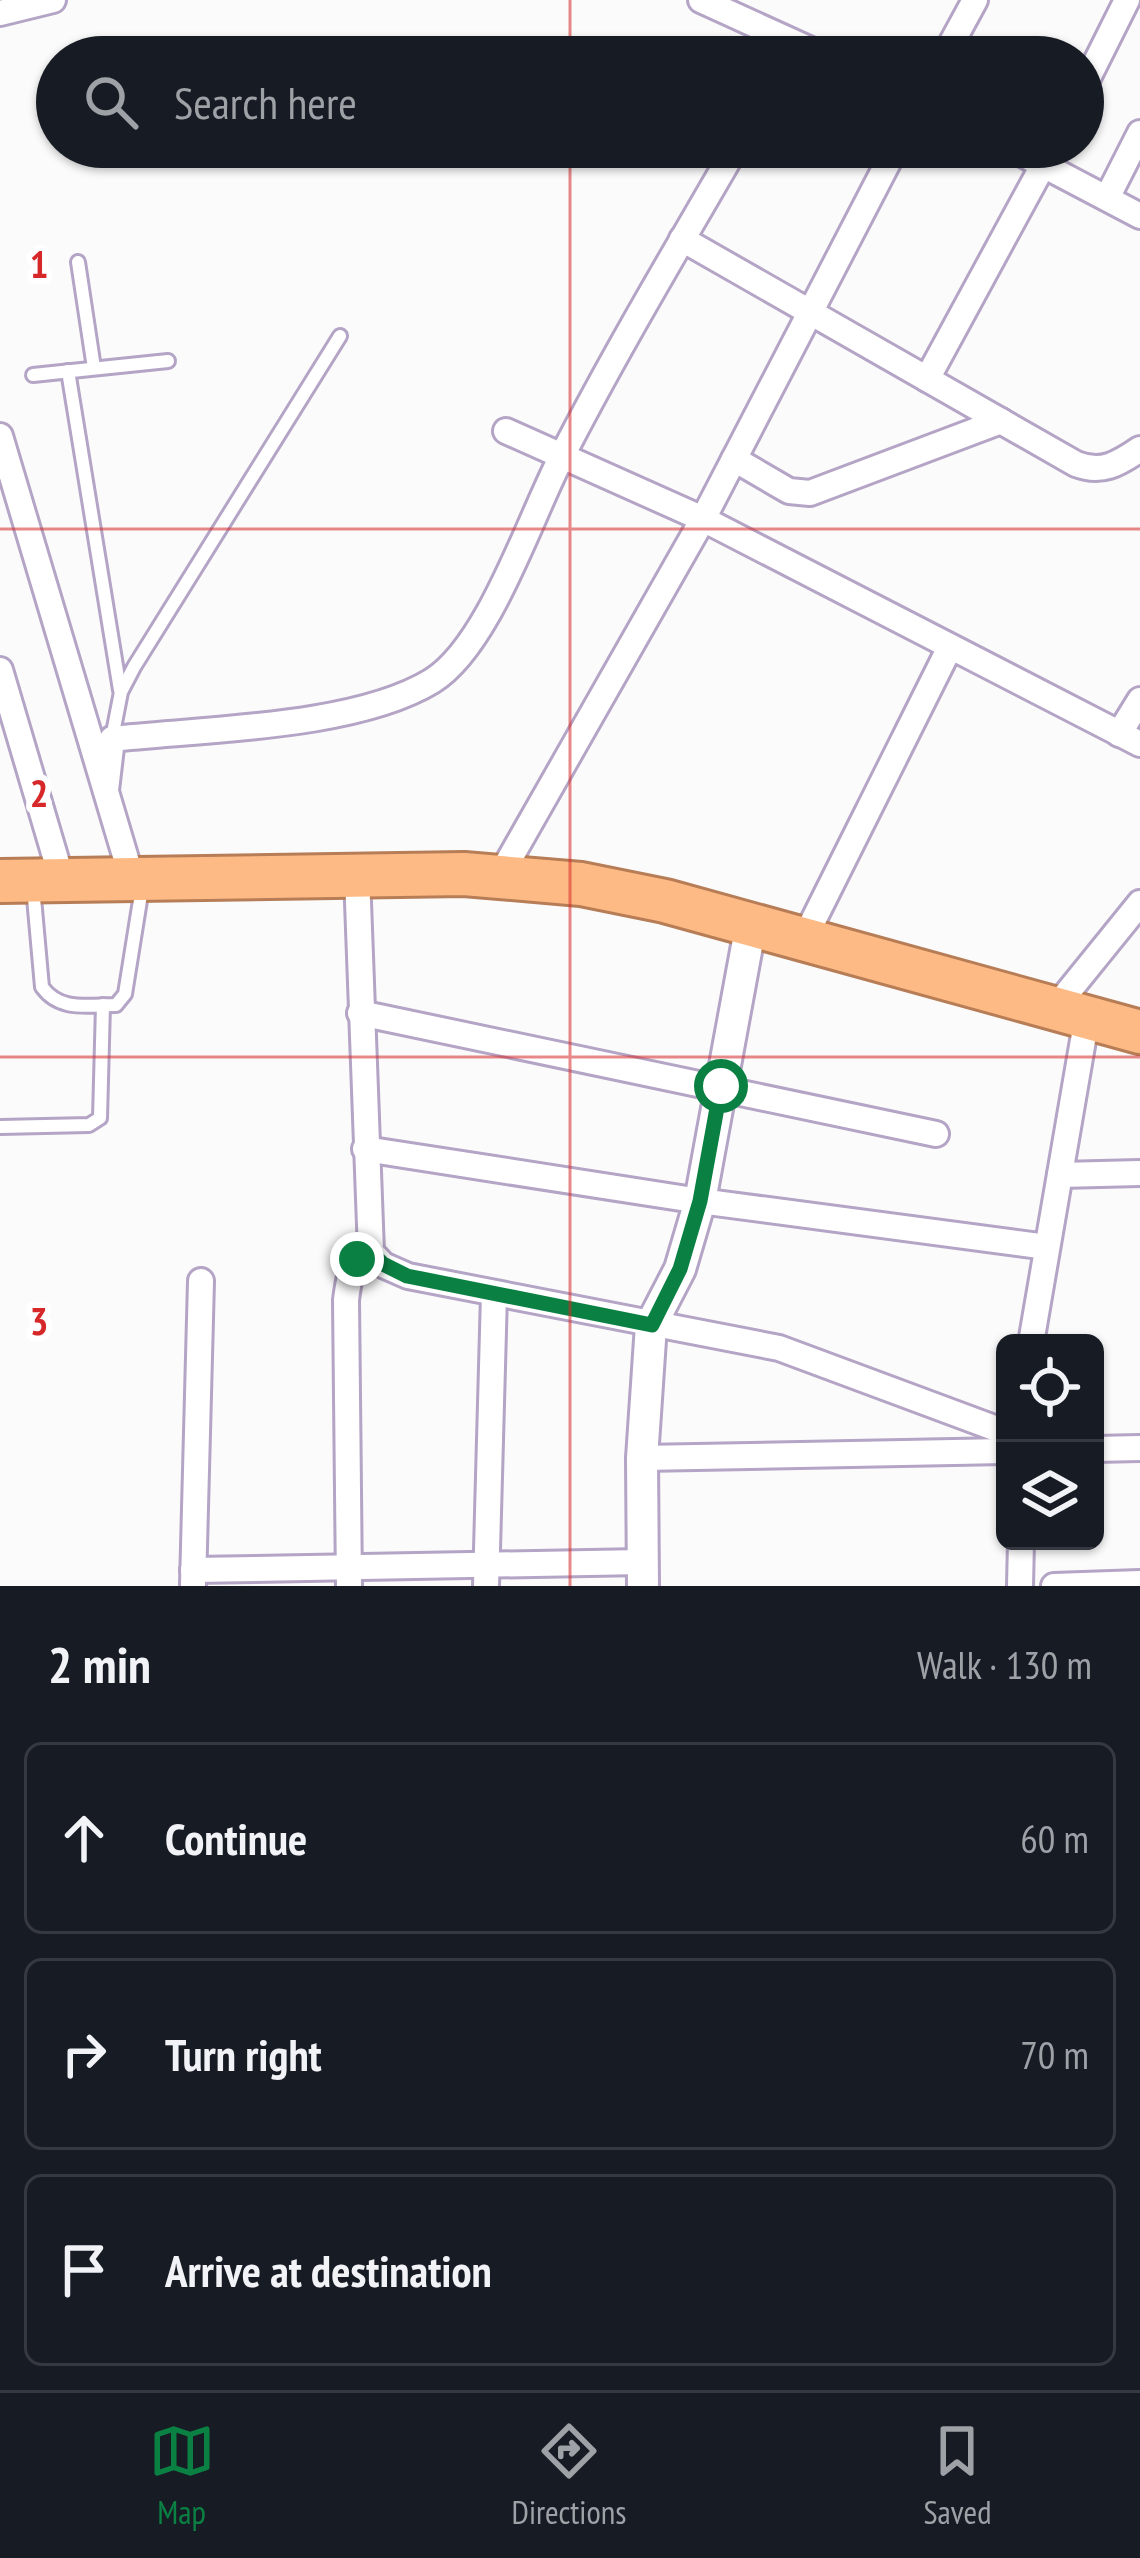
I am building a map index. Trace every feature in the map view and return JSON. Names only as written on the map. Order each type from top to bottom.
[{"type":"highway","points":[[31,880],[501,874],[602,888],[752,924],[1140,1032]]},
{"type":"street","points":[[701,0],[767,36]]},
{"type":"street","points":[[955,36],[975,0]]},
{"type":"street","points":[[1104,46],[1127,0]]},
{"type":"street","points":[[0,13],[47,1]]},
{"type":"street","points":[[1107,199],[1140,134]]},
{"type":"street","points":[[106,790],[112,739],[347,713],[393,700],[435,680],[471,646],[562,456],[724,168]]},
{"type":"street","points":[[501,874],[704,519],[885,168]]},
{"type":"street","points":[[927,379],[1042,168]]},
{"type":"street","points":[[1065,168],[1140,216]]},
{"type":"street","points":[[682,239],[1094,471],[1140,449]]},
{"type":"street","points":[[734,458],[789,491],[810,493],[1001,421]]},
{"type":"street","points":[[506,431],[704,519],[1130,739],[1140,700]]},
{"type":"street","points":[[0,436],[106,790],[138,879]]},
{"type":"street","points":[[0,531],[26,523]]},
{"type":"street","points":[[804,939],[950,646]]},
{"type":"street","points":[[0,670],[31,880]]},
{"type":"street","points":[[357,875],[371,1252],[383,1264],[407,1276],[778,1348],[996,1429]]},
{"type":"street","points":[[1032,1334],[1060,1175],[1071,1013],[1140,903]]},
{"type":"street","points":[[201,1281],[193,1578],[643,1574],[642,1458],[652,1325],[680,1269],[700,1201],[752,924]]},
{"type":"street","points":[[359,1013],[936,1134]]},
{"type":"street","points":[[365,1148],[700,1201],[1047,1246]]},
{"type":"street","points":[[1060,1175],[1140,1173]]},
{"type":"street","points":[[349,1576],[346,1300],[357,1259],[371,1252]]},
{"type":"street","points":[[486,1575],[494,1294]]},
{"type":"street","points":[[1104,1449],[1140,1448]]},
{"type":"street","points":[[642,1458],[996,1451]]},
{"type":"street","points":[[1020,1586],[1021,1550]]},
{"type":"street","points":[[1054,1586],[1140,1582]]},
{"type":"lane","points":[[78,262],[94,368]]},
{"type":"lane","points":[[121,692],[340,336]]},
{"type":"lane","points":[[33,375],[168,361]]},
{"type":"lane","points":[[68,371],[121,692],[112,739]]},
{"type":"lane","points":[[31,880],[42,987],[51,1000],[70,1006],[116,1005],[125,994],[138,879]]},
{"type":"lane","points":[[0,1127],[89,1125],[100,1118],[103,1005]]},
{"type":"route","points":[[357,1259],[371,1252],[407,1276],[652,1325],[680,1269],[700,1201],[721,1086]]}]
